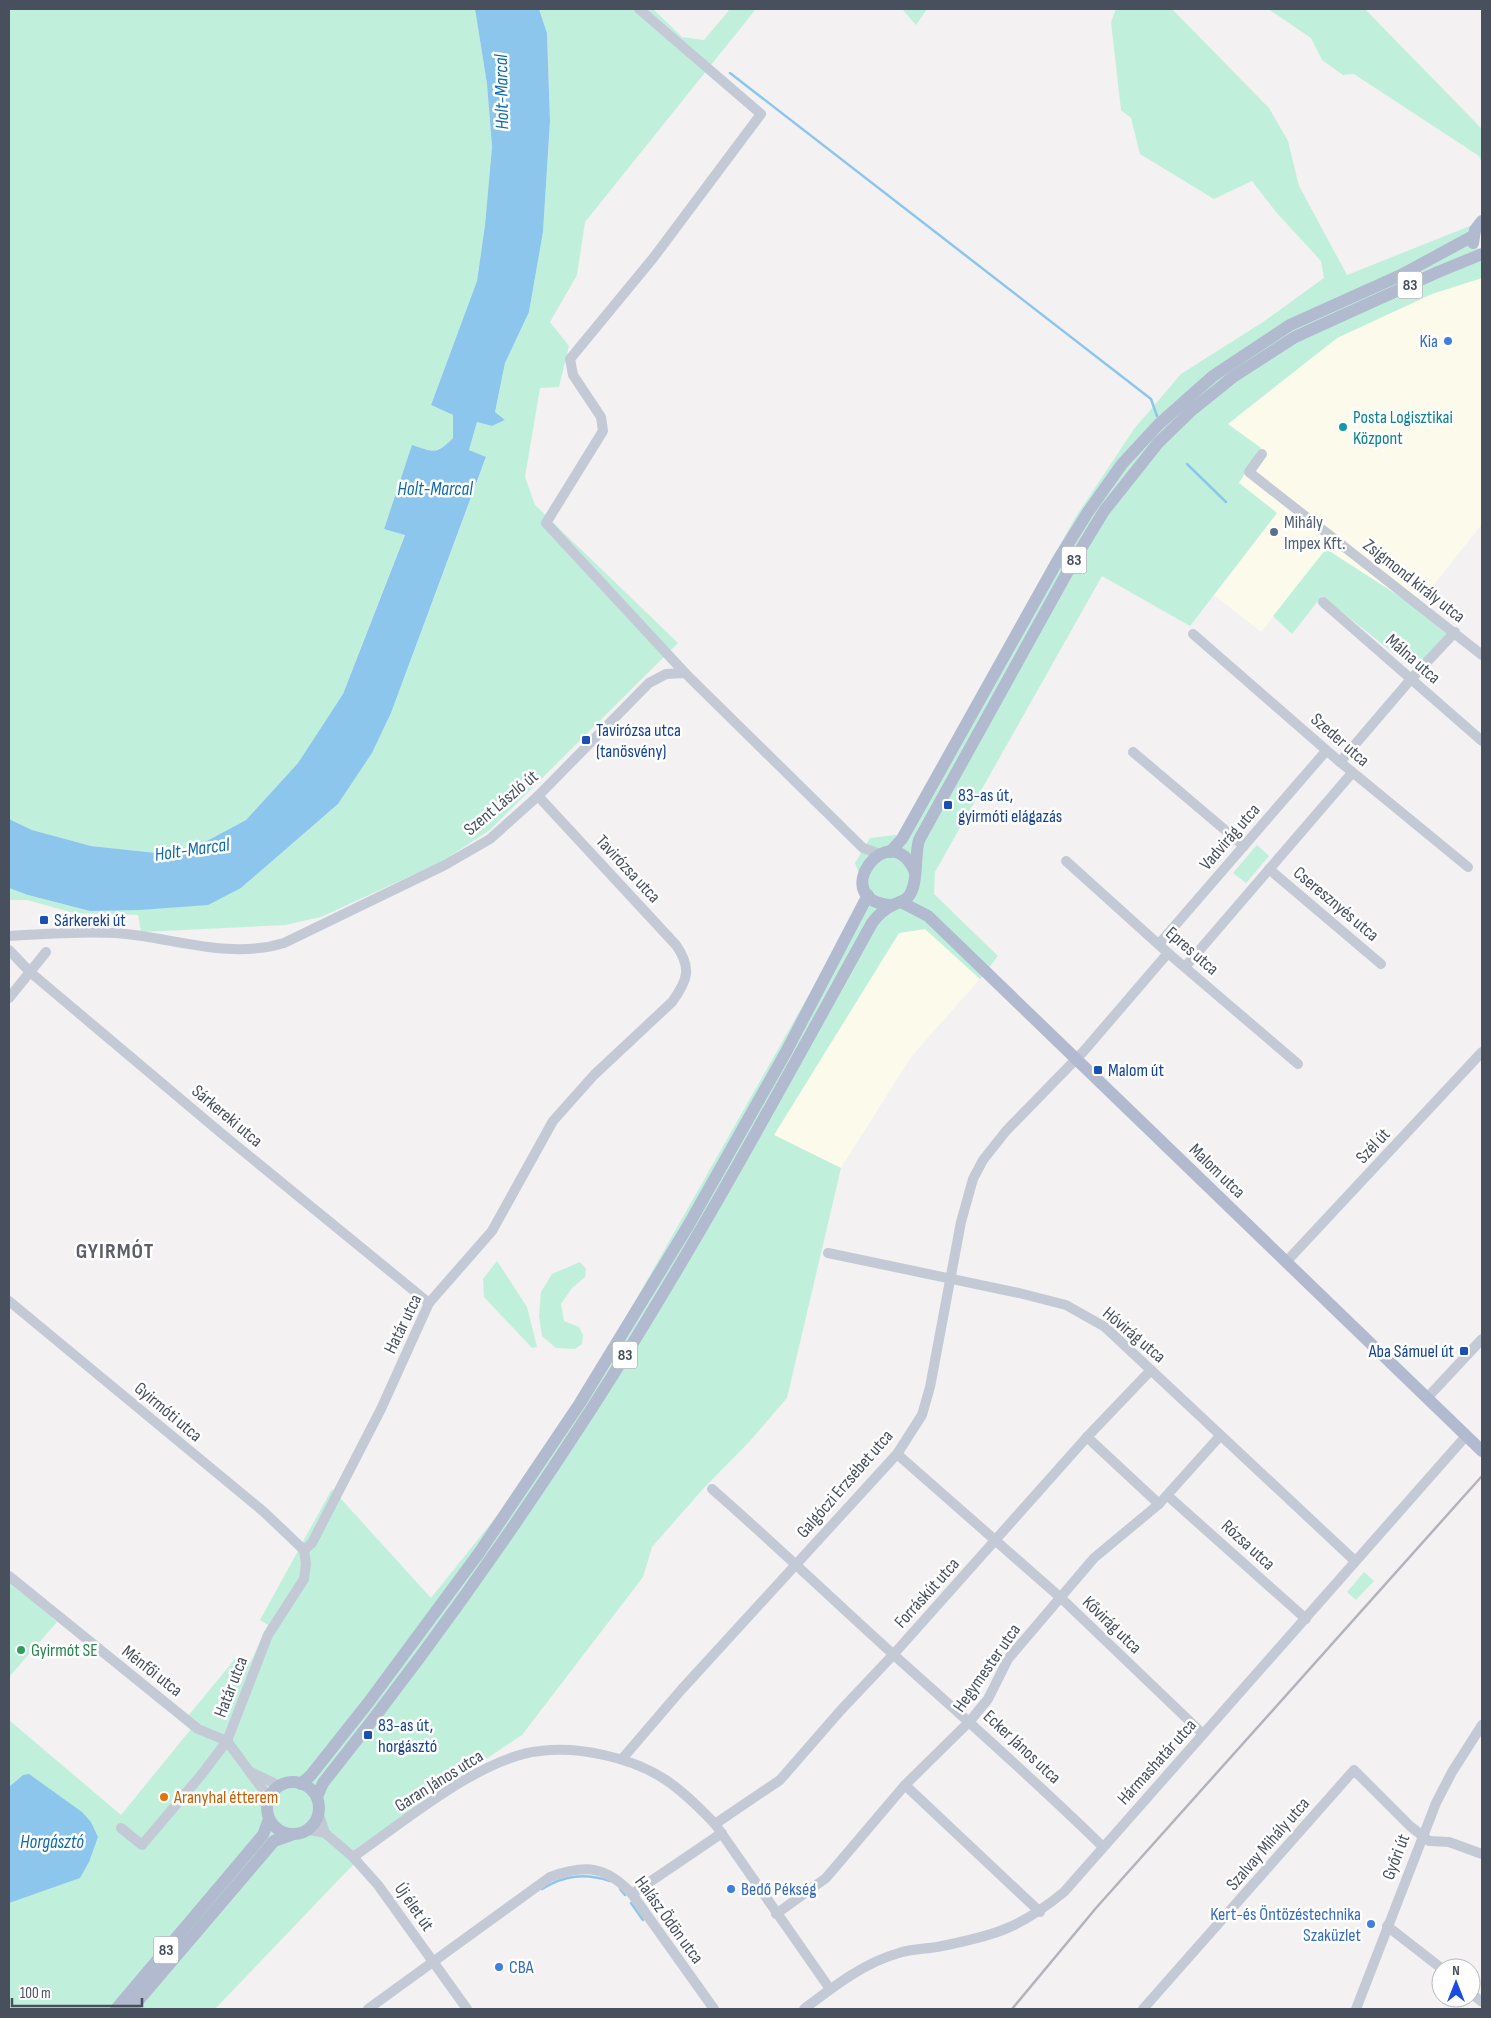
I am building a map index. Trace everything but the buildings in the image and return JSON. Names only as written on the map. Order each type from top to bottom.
[{"type":"main road","points":[[1461,242],[1473,221],[1482,213]]},
{"type":"main road","points":[[1480,257],[1473,245],[1473,236],[1482,221]]},
{"type":"main road","name":"83","points":[[864,870],[868,863],[885,853],[902,839],[1083,520],[1122,464],[1141,443],[1188,397],[1243,354],[1290,325],[1400,275],[1473,236]]},
{"type":"main road","name":"83","points":[[317,1797],[323,1783],[485,1566],[592,1408],[704,1226],[872,923],[879,914],[897,904],[913,890],[915,855],[919,840],[1073,562],[1104,511],[1158,443],[1207,397],[1263,356],[1319,325],[1480,257]]},
{"type":"main road","points":[[885,853],[906,858],[915,872]]},
{"type":"main road","points":[[864,870],[863,879],[868,895],[883,904],[897,904],[928,916]]},
{"type":"main road","points":[[913,890],[928,916]]},
{"type":"main road","name":"83","points":[[301,1784],[311,1776],[368,1704],[479,1553],[580,1403],[688,1226],[865,906],[868,895]]},
{"type":"main road","name":"Malom utca","points":[[928,916],[1482,1451]]},
{"type":"main road","points":[[269,1798],[280,1786],[291,1782],[309,1787],[317,1797],[319,1815],[309,1830]]},
{"type":"main road","name":"83","points":[[116,2009],[263,1835],[269,1819],[267,1808],[269,1798]]},
{"type":"main road","points":[[269,1819],[278,1830],[291,1835]]},
{"type":"main road","name":"83","points":[[131,2009],[274,1842],[309,1830]]},
{"type":"street","points":[[639,9],[761,114],[654,257],[570,359],[573,375],[601,417],[603,431],[546,523],[685,673],[863,848],[885,853]]},
{"type":"street","name":"Zsigmond király utca","points":[[1262,454],[1249,472],[1482,655]]},
{"type":"street","name":"Málna utca","points":[[1323,602],[1482,741]]},
{"type":"street","points":[[1340,762],[1411,679],[1455,632]]},
{"type":"street","name":"Szeder utca","points":[[1194,634],[1352,773],[1468,867]]},
{"type":"street","name":"Szent László út","points":[[9,936],[117,933],[230,949],[270,947],[284,943],[446,865],[490,839],[538,796],[649,683],[666,674],[685,673]]},
{"type":"street","name":"Vadvirág utca","points":[[1159,944],[1326,750]]},
{"type":"street","points":[[1133,752],[1244,846]]},
{"type":"street","points":[[1185,967],[1352,773]]},
{"type":"street","name":"Tavirózsa utca","points":[[538,796],[676,945],[686,963],[687,970]]},
{"type":"street","points":[[863,848],[864,870]]},
{"type":"street","name":"Epres utca","points":[[1066,861],[1168,953],[1298,1064]]},
{"type":"street","name":"Cseresznyés utca","points":[[1269,869],[1382,964]]},
{"type":"street","name":"Sárkereki utca","points":[[9,950],[30,972],[221,1133],[429,1303]]},
{"type":"street","points":[[9,998],[46,952]]},
{"type":"street","points":[[1075,1059],[1168,953]]},
{"type":"street","name":"Határ utca","points":[[121,1828],[142,1845],[202,1774],[227,1741],[268,1635],[304,1578],[306,1564],[304,1550],[312,1543],[381,1409],[429,1303],[492,1232],[553,1121],[594,1075],[672,1002],[682,989],[687,970]]},
{"type":"street","name":"Szél út","points":[[1286,1262],[1482,1052]]},
{"type":"street","name":"Galgóczi Erzsébet utca","points":[[622,1759],[796,1563],[897,1454],[922,1415],[930,1387],[961,1222],[973,1179],[983,1160],[1006,1131],[1075,1059]]},
{"type":"street","name":"Hóvirág utca","points":[[828,1253],[1019,1293],[1066,1305],[1105,1327],[1355,1561]]},
{"type":"street","name":"Gyirmóti utca","points":[[9,1301],[264,1512],[304,1550]]},
{"type":"street","points":[[1427,1398],[1482,1339]]},
{"type":"street","name":"Forráskút utca","points":[[715,1824],[780,1780],[841,1710],[996,1542],[1087,1437],[1151,1370]]},
{"type":"street","name":"Hegymester utca","points":[[776,1914],[826,1878],[905,1785],[970,1721],[988,1699],[1008,1659],[1094,1558],[1168,1496],[1220,1436]]},
{"type":"street","name":"Hármashatár utca","points":[[804,2009],[830,1988],[873,1962],[900,1952],[974,1940],[1001,1932],[1040,1912],[1064,1892],[1466,1436]]},
{"type":"street","points":[[1087,1437],[1159,1504]]},
{"type":"street","name":"Kővirág utca","points":[[897,1454],[1061,1598],[1203,1734]]},
{"type":"street","name":"Ecker János utca","points":[[712,1489],[796,1563],[893,1655],[970,1721],[1103,1847]]},
{"type":"street","name":"Rózsa utca","points":[[1168,1496],[1306,1619]]},
{"type":"street","name":"Ménfői utca","points":[[9,1576],[198,1729],[227,1741]]},
{"type":"street","name":"Győri út","points":[[1356,2009],[1422,1836],[1452,1772],[1482,1725]]},
{"type":"street","points":[[227,1741],[269,1798]]},
{"type":"street","name":"Garan János utca","points":[[353,1858],[454,1787],[512,1757],[539,1751],[580,1750],[622,1759],[655,1772],[694,1801],[715,1824],[776,1914],[830,1988]]},
{"type":"street","name":"Szalvay Mihály utca","points":[[1143,2009],[1354,1770],[1422,1836]]},
{"type":"street","points":[[249,1771],[280,1786]]},
{"type":"street","points":[[905,1785],[1040,1912]]},
{"type":"street","name":"Új élet út","points":[[319,1815],[325,1833],[353,1858],[378,1886],[467,2009]]},
{"type":"street","points":[[309,1830],[325,1833]]},
{"type":"street","points":[[632,1894],[722,1833]]},
{"type":"street","points":[[1422,1836],[1429,1841],[1449,1842],[1482,1854]]},
{"type":"street","name":"Halász Ödön utca","points":[[368,2009],[550,1877],[570,1870],[589,1869],[603,1872],[619,1880],[632,1894],[714,2009]]},
{"type":"street","points":[[1388,1926],[1431,1960]]},
{"type":"shaded area","points":[[1482,278],[1482,524],[1416,607],[1327,549],[1261,632],[1214,595],[1277,513],[1239,483],[1227,424],[1337,338],[1432,294]]},
{"type":"shaded area","points":[[925,929],[980,979],[911,1057],[841,1168],[774,1135],[899,933]]},
{"type":"green space","points":[[9,9],[475,9],[487,84],[492,147],[485,225],[477,281],[431,405],[453,415],[453,438],[442,447],[434,450],[412,446],[384,529],[405,534],[343,694],[298,763],[246,820],[188,851],[166,854],[91,846],[32,830],[9,819]]},
{"type":"green space","points":[[539,9],[653,9],[682,37],[704,40],[730,9],[756,9],[585,222],[577,275],[550,322],[569,346],[559,387],[540,388],[525,477],[535,505],[678,643],[490,830],[441,862],[321,917],[285,925],[141,932],[138,915],[74,913],[27,900],[9,900],[9,888],[28,895],[90,911],[164,908],[241,888],[338,804],[372,753],[391,713],[486,458],[469,450],[477,422],[492,426],[505,420],[495,412],[505,363],[529,312],[543,232],[550,121],[547,33]]},
{"type":"green space","points":[[902,9],[927,9],[916,25]]},
{"type":"green space","points":[[1116,9],[1172,9],[1269,108],[1288,141],[1299,186],[1347,275],[1480,222],[1477,239],[1478,249],[1482,248],[1482,278],[1432,294],[1337,338],[1228,424],[1261,448],[1239,483],[1277,513],[1190,626],[1102,576],[935,872],[934,894],[998,956],[980,979],[925,929],[899,933],[774,1135],[841,1168],[787,1398],[652,1547],[643,1577],[522,1735],[417,1805],[348,1870],[215,2009],[9,2009],[9,1720],[121,1815],[195,1724],[188,1716],[235,1659],[250,1663],[268,1625],[260,1620],[332,1489],[431,1598],[500,1512],[578,1402],[866,894],[855,863],[870,838],[904,834],[998,655],[1075,518],[1134,429],[1181,374],[1263,322],[1324,278],[1321,261],[1276,212],[1252,181],[1214,199],[1140,154],[1131,118],[1121,110],[1111,22]]},
{"type":"green space","points":[[1268,9],[1365,9],[1482,129],[1482,163],[1479,156],[1354,74],[1343,75],[1322,60],[1311,38]]},
{"type":"green space","points":[[1326,549],[1416,607],[1447,634],[1416,671],[1322,596],[1292,634],[1273,616]]},
{"type":"green space","points":[[1257,845],[1269,856],[1246,883],[1233,873]]},
{"type":"green space","points":[[497,1261],[527,1307],[537,1347],[532,1348],[484,1297],[483,1279]]},
{"type":"green space","points":[[580,1262],[586,1269],[585,1277],[572,1288],[561,1304],[564,1321],[579,1327],[583,1335],[582,1344],[575,1349],[556,1348],[542,1336],[539,1316],[541,1292],[552,1274]]},
{"type":"green space","points":[[1364,1572],[1374,1581],[1356,1600],[1347,1592]]},
{"type":"green space","name":"Gyirmót SE","points":[[9,1580],[57,1622],[9,1677]]},
{"type":"water","name":"Holt-Marcal","points":[[475,9],[539,9],[547,33],[550,121],[543,232],[529,312],[505,363],[495,412],[505,420],[492,426],[477,422],[469,450],[486,457],[391,713],[372,753],[338,804],[241,888],[208,905],[140,910],[90,911],[28,895],[9,888],[9,819],[32,830],[91,846],[166,854],[188,851],[246,820],[298,763],[343,694],[405,535],[384,529],[412,445],[434,451],[443,447],[453,438],[453,415],[431,405],[477,281],[485,225],[492,147],[487,84]]},
{"type":"water","name":"Horgásztó","points":[[29,1774],[82,1812],[91,1822],[98,1837],[89,1862],[80,1878],[9,1903],[9,1787],[23,1775]]},
{"type":"waterway","points":[[730,73],[1151,399],[1157,416]]},
{"type":"waterway","points":[[1187,464],[1226,502]]},
{"type":"waterway","points":[[542,1889],[567,1878],[583,1876],[610,1881]]},
{"type":"waterway","points":[[620,1889],[625,1895]]},
{"type":"waterway","points":[[631,1903],[643,1920]]},
{"type":"railway","points":[[1012,2009],[1096,1908],[1482,1476]]},
{"type":"place","name":"Kia","points":[[1448,341]]},
{"type":"place","name":"Posta Logisztikai Központ","points":[[1343,427]]},
{"type":"place","name":"Mihály Impex Kft.","points":[[1274,532]]},
{"type":"place","name":"Tavirózsa utca (tanösvény)","points":[[586,740]]},
{"type":"place","name":"83-as út, gyirmóti elágazás","points":[[948,805]]},
{"type":"place","name":"Sárkereki út","points":[[44,920]]},
{"type":"place","name":"Malom út","points":[[1098,1070]]},
{"type":"place","name":"Aba Sámuel út","points":[[1464,1351]]},
{"type":"place","name":"Gyirmót SE","points":[[21,1650]]},
{"type":"place","name":"83-as út, horgásztó","points":[[368,1735]]},
{"type":"place","name":"Aranyhal étterem","points":[[164,1797]]},
{"type":"place","name":"Bedő Pékség","points":[[731,1889]]},
{"type":"place","name":"Kert-és Öntözéstechnika Szaküzlet","points":[[1371,1924]]},
{"type":"place","name":"CBA","points":[[499,1967]]},
{"type":"district","name":"GYIRMÓT","points":[[115,1251]]}]
